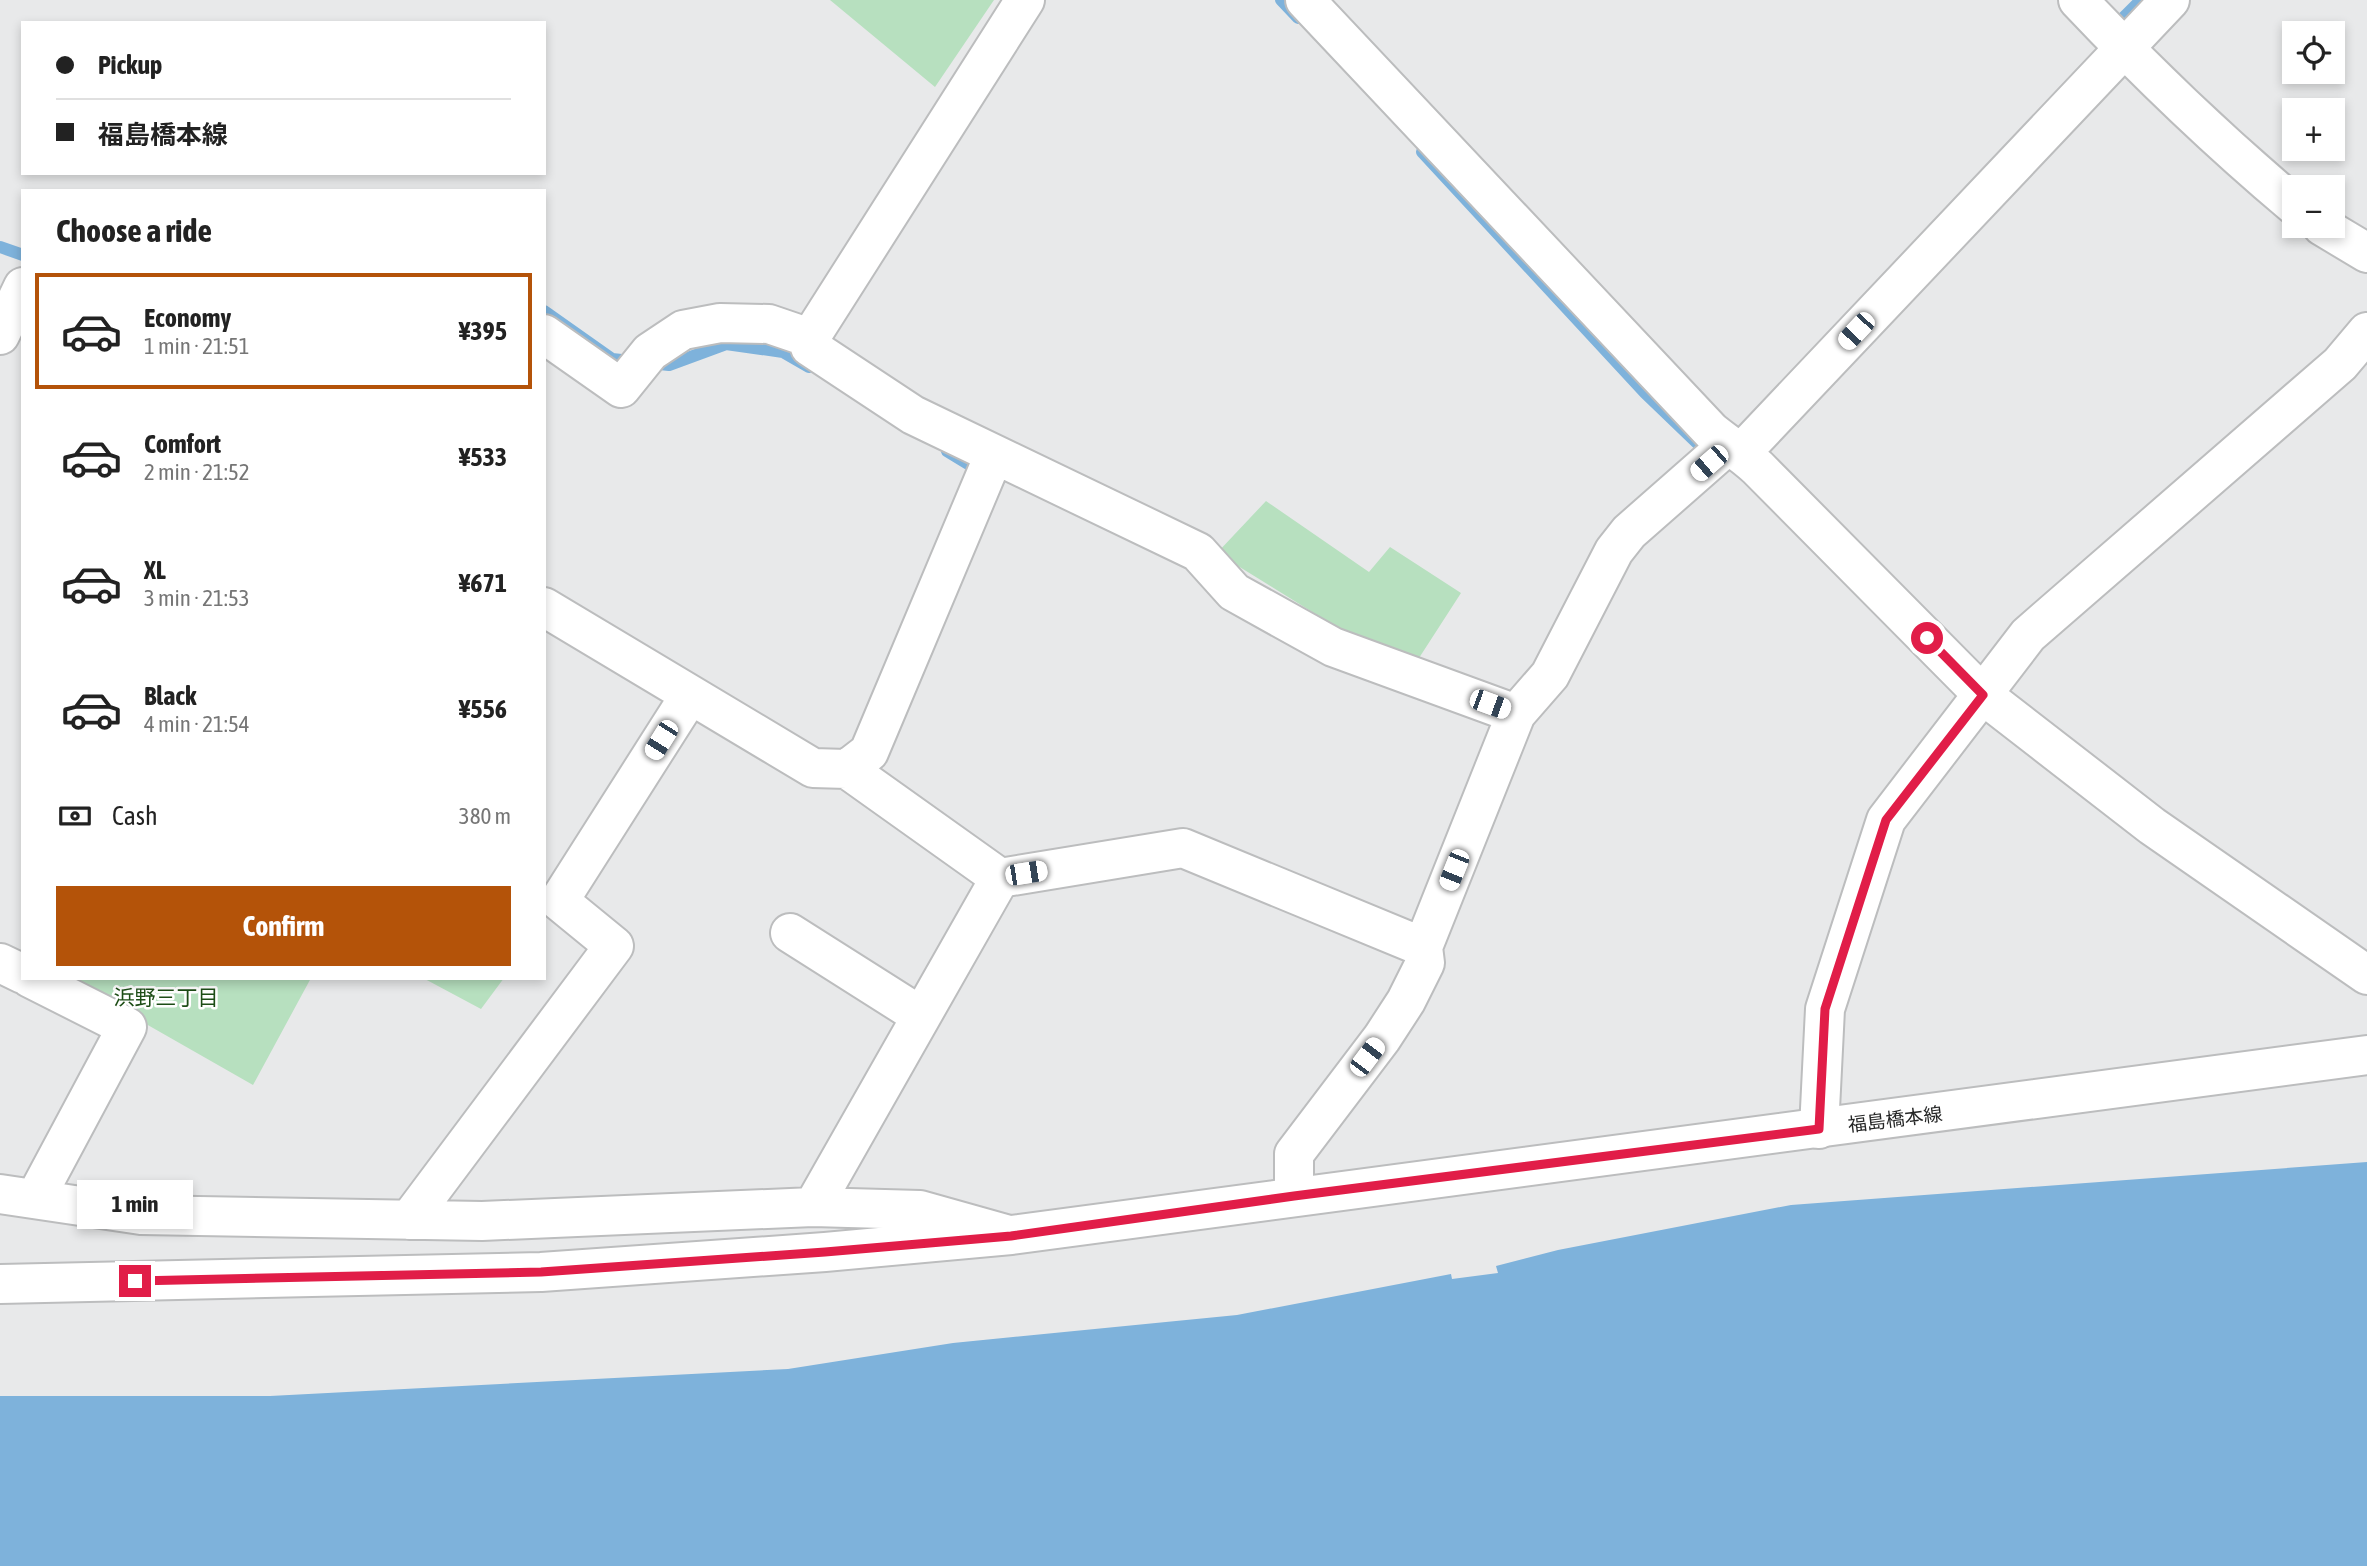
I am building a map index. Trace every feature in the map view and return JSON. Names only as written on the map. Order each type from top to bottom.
[{"type":"street","points":[[802,335],[1025,0]]},
{"type":"street","points":[[1305,0],[1711,431],[1735,449],[1983,695],[2152,826],[2367,975]]},
{"type":"street","points":[[2078,0],[2116,41],[2282,195]]},
{"type":"street","points":[[1294,1196],[1294,1154],[1382,1038],[1406,1000],[1425,963],[1423,947],[1516,714],[1550,675],[1614,551],[1629,532],[1735,449],[2116,41],[2170,0]]},
{"type":"street","points":[[2342,238],[2367,253]]},
{"type":"street","points":[[0,271],[21,276]]},
{"type":"street","points":[[0,335],[21,291]]},
{"type":"street","points":[[546,335],[621,388],[643,361],[683,330],[720,323],[769,324],[802,335],[810,347],[991,463],[1198,552],[1234,592],[1333,647],[1516,714]]},
{"type":"street","points":[[1819,1129],[1825,1009],[1886,820],[2028,635],[2340,364],[2367,332]]},
{"type":"street","points":[[847,769],[869,752],[991,463]]},
{"type":"street","points":[[546,608],[813,768],[847,769],[1000,877],[1183,848],[1423,947]]},
{"type":"street","points":[[409,1220],[614,946],[559,901],[690,695]]},
{"type":"street","points":[[813,1207],[1000,877]]},
{"type":"street","points":[[790,933],[921,1016]]},
{"type":"street","points":[[0,963],[21,973]]},
{"type":"street","points":[[34,980],[127,1027],[18,1197],[141,1216],[409,1220],[482,1221],[813,1207],[920,1210],[1011,1236]]},
{"type":"street","name":"福島橋本線","points":[[0,1284],[541,1272],[1011,1236],[1294,1196],[2367,1055]]},
{"type":"green space","points":[[830,0],[994,0],[935,87]]},
{"type":"green space","points":[[1266,501],[1369,572],[1390,547],[1461,593],[1419,658],[1338,628],[1217,553]]},
{"type":"green space","points":[[60,980],[310,980],[253,1085],[139,1020]]},
{"type":"green space","points":[[427,980],[503,980],[481,1009]]},
{"type":"water","points":[[2367,1162],[2367,1566],[0,1566],[0,1396],[270,1396],[788,1369],[953,1343],[1237,1315],[1451,1274],[1452,1279],[1498,1273],[1496,1266],[1558,1250],[1791,1205]]},
{"type":"waterway","points":[[1281,0],[1298,18]]},
{"type":"waterway","points":[[2114,32],[2123,18],[2141,0]]},
{"type":"waterway","points":[[1422,152],[1645,393],[1698,444]]},
{"type":"waterway","points":[[0,247],[21,254]]},
{"type":"waterway","points":[[546,312],[612,359],[669,365],[726,344],[783,352],[788,344]]},
{"type":"waterway","points":[[783,352],[809,367]]},
{"type":"waterway","points":[[947,451],[970,465],[985,467]]},
{"type":"district","name":"浜野三丁目","points":[[166,998]]},
{"type":"route","points":[[135,1281],[541,1272],[1011,1236],[1294,1196],[1819,1129],[1825,1009],[1886,820],[1983,695],[1927,638]]}]
